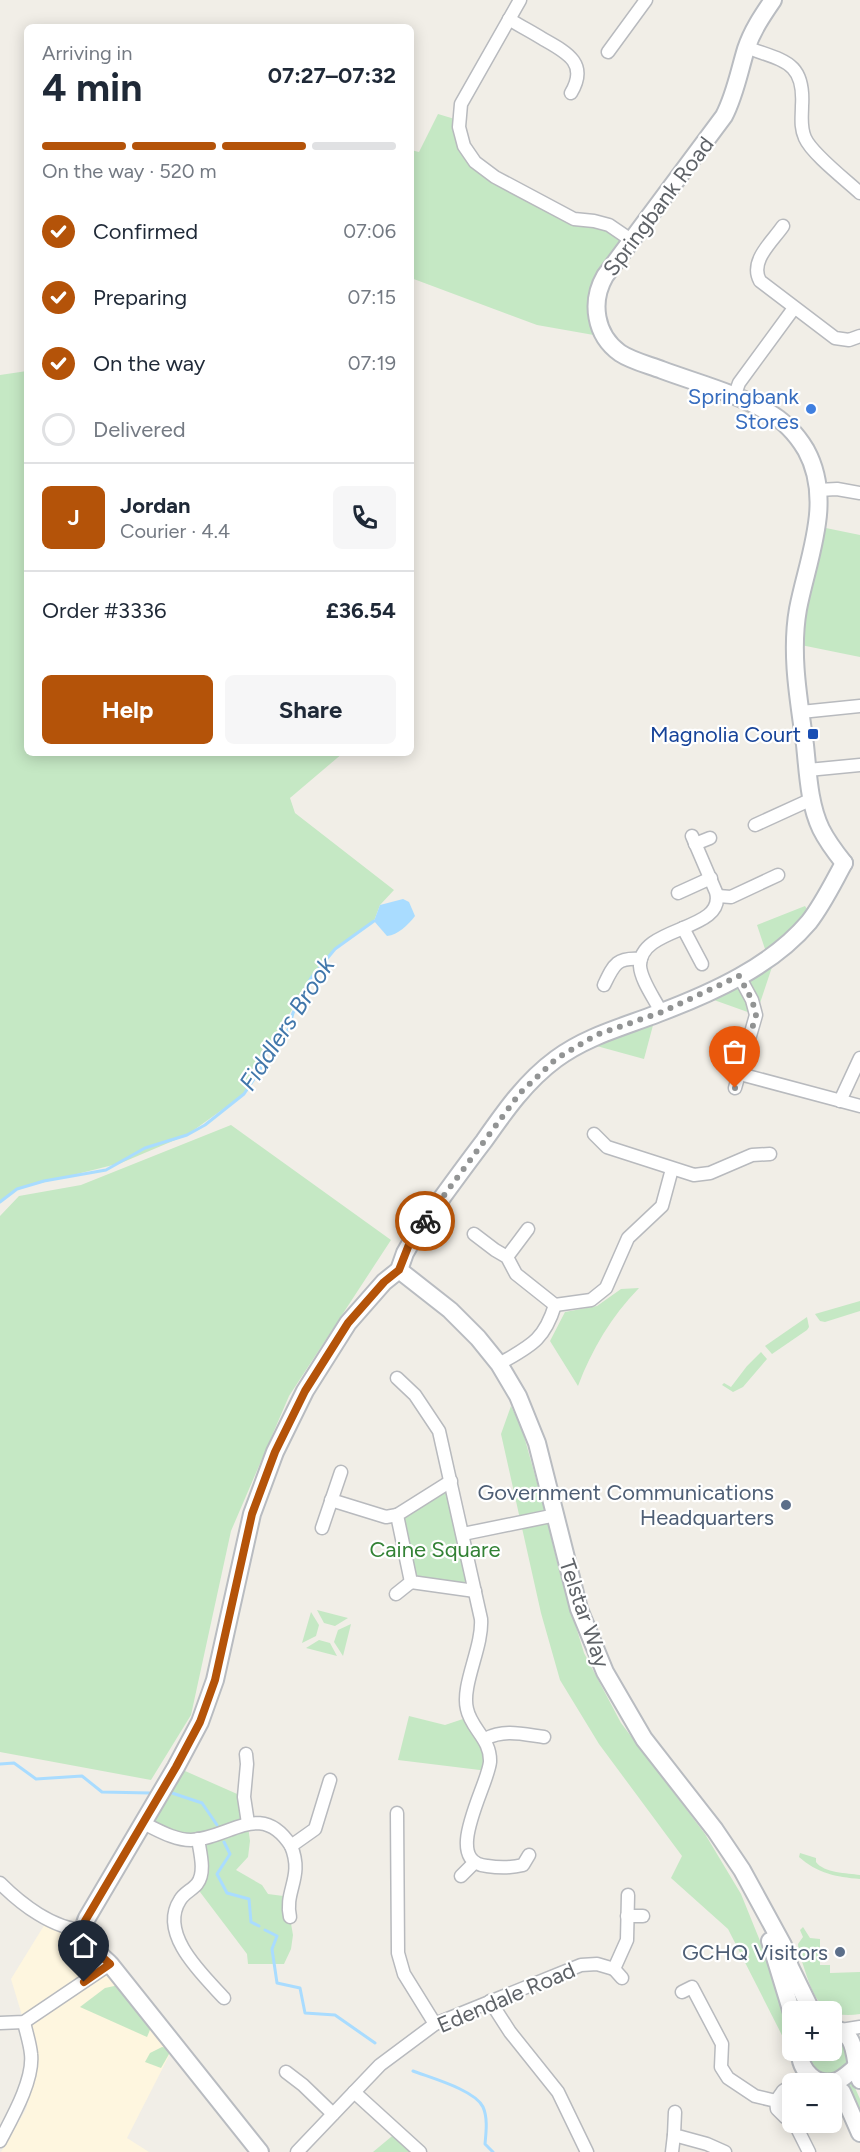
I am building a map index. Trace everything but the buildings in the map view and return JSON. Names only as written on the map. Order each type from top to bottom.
[{"type":"street","points":[[520,0],[461,104],[459,127],[464,146],[475,162],[495,177],[574,219],[594,220],[609,225],[631,240]]},
{"type":"street","points":[[608,52],[646,0]]},
{"type":"street","name":"Springbank Road","points":[[773,0],[757,22],[746,47],[734,92],[724,116],[605,276],[597,294],[597,320],[605,337],[625,356],[767,411],[788,428],[801,443],[811,460],[818,490],[818,520],[796,625],[797,678],[812,799],[821,829],[852,865]]},
{"type":"street","points":[[509,19],[571,57],[576,66],[578,79],[571,93]]},
{"type":"street","points":[[746,47],[786,62],[795,69],[803,86],[801,124],[804,137],[812,149],[860,193]]},
{"type":"street","points":[[783,226],[758,261],[756,270],[762,284],[835,338],[849,340],[860,336]]},
{"type":"street","points":[[734,397],[739,383],[794,308]]},
{"type":"street","points":[[818,490],[837,489],[860,493]]},
{"type":"street","points":[[801,712],[860,706]]},
{"type":"street","points":[[808,771],[860,765]]},
{"type":"street","points":[[755,825],[812,799]]},
{"type":"street","points":[[662,1012],[643,976],[641,959],[652,943],[711,913],[716,906],[717,896],[711,878],[693,840],[711,838]]},
{"type":"street","points":[[260,2152],[110,1964],[88,1942],[84,1930],[87,1917],[200,1722],[215,1680],[252,1514],[275,1452],[305,1391],[348,1323],[384,1282],[399,1270],[405,1252],[417,1232],[510,1104],[530,1081],[556,1059],[582,1042],[610,1029],[662,1012],[739,976],[777,952],[808,922],[852,865]]},
{"type":"street","points":[[717,896],[731,897],[778,874]]},
{"type":"street","points":[[678,893],[711,878]]},
{"type":"street","points":[[682,928],[702,964]]},
{"type":"street","points":[[604,985],[617,962],[626,958],[641,959]]},
{"type":"street","points":[[735,1088],[756,1015],[752,1000],[739,976]]},
{"type":"street","points":[[840,1101],[860,1058]]},
{"type":"street","points":[[740,1074],[860,1107]]},
{"type":"street","points":[[594,1134],[607,1147],[672,1169],[700,1175],[711,1173],[744,1158],[770,1154]]},
{"type":"street","points":[[474,1233],[507,1257],[516,1274],[555,1305],[591,1299],[606,1288],[628,1238],[662,1206],[672,1169]]},
{"type":"street","points":[[507,1257],[528,1229]]},
{"type":"street","name":"Telstar Way","points":[[399,1270],[450,1310],[478,1338],[500,1364],[518,1396],[532,1428],[579,1610],[594,1649],[609,1680],[644,1739],[716,1830],[783,1946],[790,1967],[807,2001]]},
{"type":"street","points":[[500,1364],[525,1349],[543,1334],[551,1320],[555,1305]]},
{"type":"street","points":[[397,1378],[415,1395],[439,1431],[482,1628],[466,1696],[466,1707],[469,1717],[485,1739],[489,1754],[488,1771],[467,1832],[469,1850],[477,1865],[512,1868],[524,1865],[529,1855]]},
{"type":"street","points":[[322,1528],[341,1472]]},
{"type":"street","points":[[331,1500],[386,1517],[397,1515],[451,1481]]},
{"type":"street","points":[[397,1515],[411,1582]]},
{"type":"street","points":[[463,1534],[556,1515]]},
{"type":"street","points":[[396,1594],[411,1582],[475,1591]]},
{"type":"street","points":[[485,1739],[497,1733],[507,1732],[544,1737]]},
{"type":"street","points":[[248,1823],[244,1797],[250,1762]]},
{"type":"street","points":[[291,1846],[315,1828],[333,1796],[330,1780]]},
{"type":"street","points":[[397,1814],[398,1953],[404,1974],[435,2024]]},
{"type":"street","points":[[143,1823],[180,1839],[198,1839],[248,1823],[262,1824],[275,1830],[291,1846],[296,1860],[297,1871],[288,1907],[290,1917]]},
{"type":"street","points":[[198,1839],[200,1876],[197,1884],[180,1900],[175,1912],[175,1926],[185,1952],[224,1998]]},
{"type":"street","points":[[461,1876],[474,1863]]},
{"type":"street","points":[[0,1882],[17,1898],[48,1919],[73,1930],[84,1930]]},
{"type":"street","points":[[628,1895],[627,1916],[643,1916]]},
{"type":"street","name":"Telstar Way","points":[[755,1895],[788,2001]]},
{"type":"street","name":"Edendale Road","points":[[297,2152],[380,2065],[435,2024],[581,1965],[597,1964],[618,1973],[627,1940],[627,1916]]},
{"type":"street","points":[[0,2023],[24,2022],[110,1964]]},
{"type":"street","points":[[682,1992],[692,1987],[722,2044],[722,2067],[728,2078],[755,2096],[776,2101]]},
{"type":"street","points":[[490,2001],[510,2032],[558,2092],[587,2152]]},
{"type":"street","points":[[0,2141],[22,2095],[30,2067],[32,2055],[24,2022]]},
{"type":"street","points":[[842,2028],[860,2027]]},
{"type":"street","points":[[842,2034],[853,2043],[858,2073],[842,2079]]},
{"type":"street","points":[[286,2072],[333,2114]]},
{"type":"street","points":[[354,2092],[420,2152]]},
{"type":"street","points":[[782,2092],[776,2101],[777,2109],[782,2114]]},
{"type":"street","points":[[842,2092],[860,2133]]},
{"type":"street","points":[[672,2152],[675,2112]]},
{"type":"street","points":[[799,2133],[809,2152]]},
{"type":"street","points":[[674,2136],[707,2144],[725,2152]]},
{"type":"shaded area","points":[[48,1919],[73,1930],[174,2046],[127,2138],[149,2152],[1,2152],[26,2109],[38,2063],[35,2038],[24,2022],[11,1979]]},
{"type":"green space","points":[[438,114],[458,120],[470,156],[573,219],[594,221],[631,240],[600,285],[605,337],[537,325],[414,279],[414,151],[419,152]]},
{"type":"green space","points":[[24,371],[24,756],[339,756],[290,798],[295,813],[394,890],[380,905],[374,921],[335,949],[311,978],[244,1094],[187,1135],[121,1163],[17,1189],[0,1202],[0,375]]},
{"type":"green space","points":[[816,526],[860,535],[860,657],[796,644]]},
{"type":"green space","points":[[805,906],[812,917],[777,952],[756,1015],[700,995],[768,958],[757,925]]},
{"type":"green space","points":[[656,1014],[644,1059],[582,1042]]},
{"type":"green space","points":[[231,1125],[391,1240],[289,1396],[231,1531],[191,1715],[151,1780],[0,1752],[0,1216],[19,1196],[81,1185]]},
{"type":"green space","points":[[639,1288],[603,1334],[578,1386],[550,1341],[565,1312],[597,1306],[621,1289]]},
{"type":"green space","points":[[860,1301],[860,1311],[825,1322],[820,1321],[815,1314]]},
{"type":"green space","points":[[807,1317],[809,1327],[807,1330],[772,1354],[765,1346]]},
{"type":"green space","points":[[761,1352],[767,1359],[743,1387],[733,1392],[722,1385],[724,1383],[731,1387]]},
{"type":"green space","points":[[511,1406],[522,1429],[560,1574],[584,1653],[621,1723],[705,1834],[741,1894],[782,2001],[782,2035],[728,1929],[671,1878],[682,1856],[599,1744],[560,1680],[541,1613],[501,1434]]},
{"type":"green space","name":"Caine Square","points":[[451,1481],[475,1591],[411,1582],[397,1515]]},
{"type":"green space","points":[[317,1610],[348,1618],[335,1626],[324,1623]]},
{"type":"green space","points":[[311,1612],[319,1625],[316,1636],[302,1643]]},
{"type":"green space","points":[[351,1624],[343,1656],[334,1642],[338,1630]]},
{"type":"green space","points":[[319,1640],[330,1643],[337,1656],[306,1648]]},
{"type":"green space","points":[[409,1716],[445,1725],[469,1717],[481,1733],[488,1771],[398,1760]]},
{"type":"green space","points":[[176,1767],[244,1797],[250,1841],[248,1857],[236,1870],[262,1885],[268,1894],[291,1897],[289,1912],[293,1935],[291,1949],[284,1964],[248,1964],[247,1954],[200,1892],[193,1887],[197,1884],[198,1839],[143,1823]]},
{"type":"green space","points":[[800,1853],[816,1858],[816,1862],[824,1868],[860,1875],[860,1879],[820,1870],[799,1857]]},
{"type":"green space","points":[[803,1927],[810,1938],[820,1939],[820,1965],[830,1965],[830,1973],[860,1972],[860,2014],[842,2014],[842,2001],[818,2000],[812,1990],[799,1953],[798,1944],[803,1937],[800,1930]]},
{"type":"green space","points":[[119,1985],[152,2025],[147,2037],[80,2007],[105,1988]]},
{"type":"green space","points":[[842,2040],[846,2043],[848,2058],[846,2065],[836,2073],[820,2073],[810,2061],[842,2061]]},
{"type":"green space","points":[[162,2047],[172,2049],[161,2068],[145,2062],[150,2053]]},
{"type":"green space","points":[[851,2079],[860,2099],[860,2112],[845,2083]]},
{"type":"green space","points":[[397,2132],[412,2152],[373,2152]]},
{"type":"water","points":[[403,899],[409,902],[415,916],[403,929],[387,936],[374,921],[380,905]]},
{"type":"waterway","name":"Fiddlers Brook","points":[[0,1202],[17,1189],[44,1181],[106,1170],[145,1148],[187,1135],[205,1125],[244,1094],[260,1070],[267,1051],[280,1041],[289,1028],[293,1013],[311,978],[335,949],[374,921]]},
{"type":"waterway","points":[[0,1764],[14,1763],[36,1779],[82,1776],[102,1792],[150,1793]]},
{"type":"waterway","points":[[172,1793],[202,1803],[217,1825]]},
{"type":"waterway","points":[[224,1842],[230,1854],[217,1874],[227,1893],[249,1899],[251,1922],[259,1926]]},
{"type":"waterway","points":[[265,1930],[277,1936],[272,1949],[277,1983],[300,1988],[305,2013],[335,2015],[375,2043]]},
{"type":"waterway","points":[[413,2071],[452,2085],[478,2101],[486,2116],[485,2144],[493,2152]]},
{"type":"way so far","points":[[425,1221],[520,1093],[530,1081],[556,1059],[596,1035],[662,1012],[739,976],[752,1000],[756,1015],[735,1088]]},
{"type":"place","name":"Springbank Stores","points":[[811,409]]},
{"type":"place","name":"Magnolia Court","points":[[813,734]]},
{"type":"place","name":"Government Communications Headquarters","points":[[786,1505]]},
{"type":"place","name":"GCHQ Visitors","points":[[840,1952]]},
{"type":"route","points":[[84,1982],[110,1964],[88,1942],[84,1930],[85,1921],[200,1722],[215,1680],[252,1514],[275,1452],[305,1391],[348,1323],[384,1282],[399,1270],[410,1242],[425,1221]]}]
